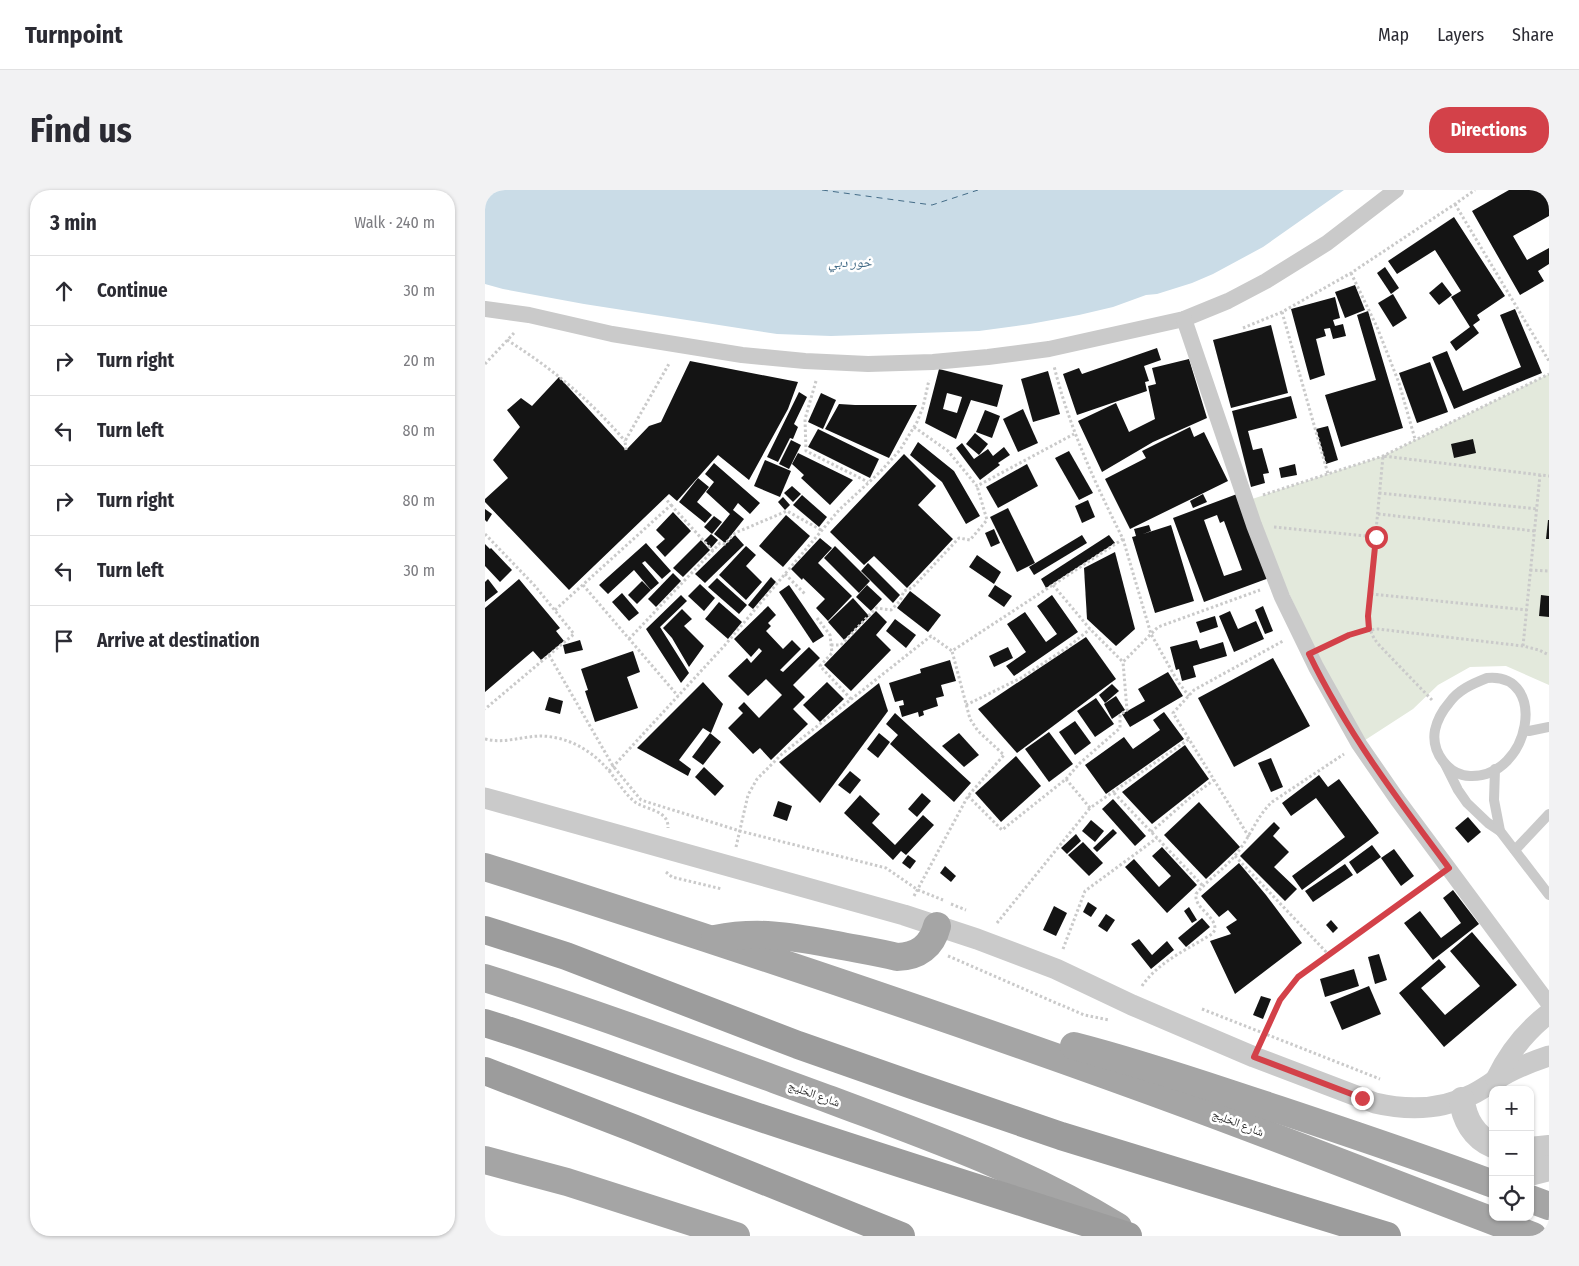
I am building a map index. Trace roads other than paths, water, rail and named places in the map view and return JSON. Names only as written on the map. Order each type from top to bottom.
[{"type":"highway","points":[[485,930],[566,956],[771,1035],[915,1086],[1097,1147],[1387,1236]]},
{"type":"highway","points":[[485,1023],[919,1170],[1128,1236]]},
{"type":"highway","points":[[485,1072],[633,1128],[901,1236]]},
{"type":"main road","name":"شارع الخليج","points":[[485,867],[941,1018],[1193,1107],[1533,1236]]},
{"type":"main road","points":[[710,940],[731,936],[773,934],[794,936],[903,957],[916,954],[927,947],[932,940],[937,926]]},
{"type":"main road","name":"شارع الخليج","points":[[485,978],[631,1026],[959,1148],[1032,1179],[1103,1217],[1132,1236]]},
{"type":"main road","name":"شارع الخليج","points":[[941,1018],[1028,1035],[1149,1067],[1489,1181]]},
{"type":"main road","points":[[485,1160],[567,1182],[736,1236]]},
{"type":"main road","points":[[1534,1200],[1549,1206]]},
{"type":"street","points":[[485,310],[529,316],[612,334],[742,355],[869,364],[988,358],[1049,349],[1184,319],[1227,301],[1266,281],[1327,243],[1396,190]]},
{"type":"street","points":[[1184,319],[1254,525],[1277,583],[1309,654],[1359,744],[1397,799],[1449,868],[1549,1013],[1537,1022],[1517,1043],[1496,1079]]},
{"type":"street","points":[[485,798],[937,926],[1040,963],[1254,1057],[1375,1103],[1419,1109],[1448,1104],[1462,1100],[1480,1091],[1496,1079],[1524,1065],[1549,1056]]},
{"type":"street","points":[[1462,1100],[1467,1120],[1480,1137],[1489,1143]]},
{"type":"street","points":[[1534,1150],[1549,1148]]},
{"type":"street","points":[[1534,1172],[1549,1168]]},
{"type":"lane","points":[[1445,764],[1460,774],[1478,775],[1495,769],[1515,754],[1529,732],[1532,713],[1531,704],[1521,688],[1505,679],[1487,678],[1468,686],[1449,701],[1443,711],[1435,730],[1436,748],[1454,784],[1467,803],[1488,823],[1500,831],[1549,895]]},
{"type":"lane","points":[[1529,732],[1549,727]]},
{"type":"lane","points":[[1495,769],[1494,800],[1500,831]]},
{"type":"lane","points":[[1515,850],[1549,814]]},
{"type":"water","name":"خور دبي","points":[[485,190],[1344,190],[1263,247],[1213,274],[1192,283],[1157,294],[1146,295],[1113,307],[1030,324],[979,331],[831,336],[777,334],[584,304],[485,284]]}]
